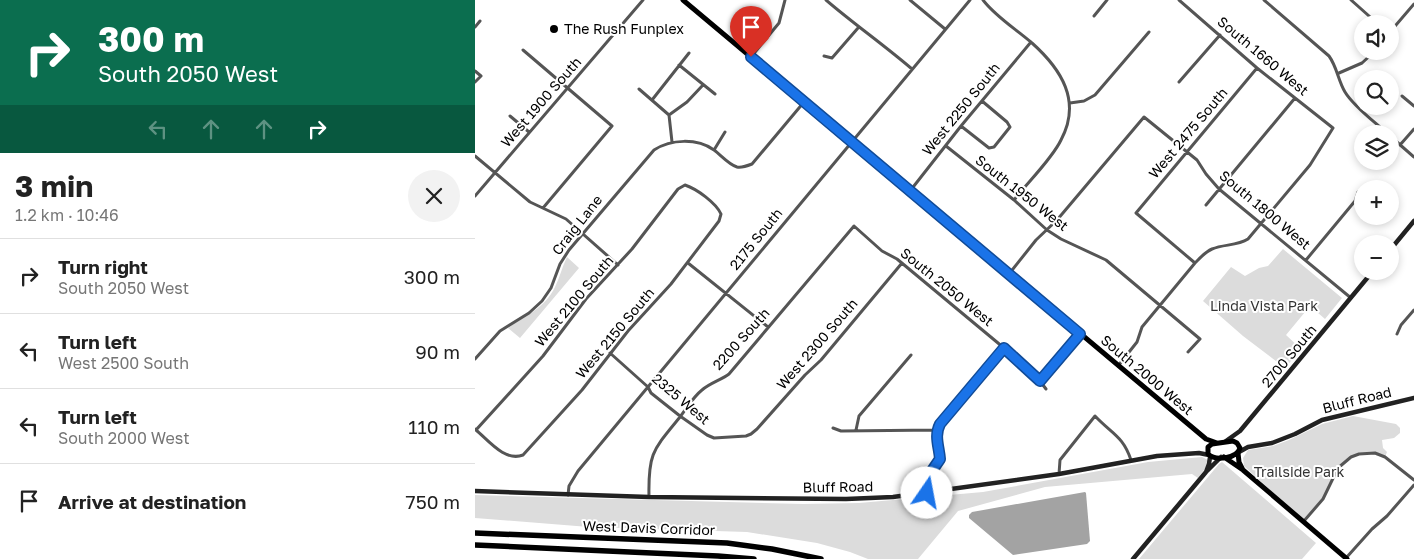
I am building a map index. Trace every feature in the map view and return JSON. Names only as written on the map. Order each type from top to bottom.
[{"type":"highway","name":"West Davis Corridor","points":[[475,533],[727,543],[772,548],[821,559]]},
{"type":"highway","name":"West Davis Corridor","points":[[475,546],[755,559]]},
{"type":"main road","name":"South 2000 West","points":[[683,0],[1205,439],[1217,443]]},
{"type":"main road","name":"South 2000 West","points":[[1205,439],[1210,456]]},
{"type":"main road","points":[[1208,448],[1212,444],[1217,443],[1233,441],[1238,443],[1239,462],[1243,470]]},
{"type":"main road","points":[[1210,456],[1235,456],[1239,452]]},
{"type":"main road","points":[[1223,457],[1243,470],[1347,559]]},
{"type":"street","name":"West 1900 South","points":[[475,196],[643,0]]},
{"type":"street","points":[[751,57],[779,23],[785,0]]},
{"type":"street","points":[[826,0],[858,28],[878,40],[912,69]]},
{"type":"street","points":[[910,0],[945,29]]},
{"type":"street","name":"2175 South","points":[[568,495],[569,486],[578,471],[970,0]]},
{"type":"street","points":[[983,0],[1047,57],[1062,78],[1070,103],[1067,125],[1061,141],[1013,200]]},
{"type":"street","points":[[1094,16],[1107,0]]},
{"type":"street","name":"South 1660 West","points":[[1179,0],[1257,68],[1333,128],[1310,165],[1262,224]]},
{"type":"street","points":[[1185,5],[1189,0]]},
{"type":"street","points":[[1263,0],[1329,56],[1339,73],[1345,92],[1378,125]]},
{"type":"street","points":[[1351,0],[1368,15]]},
{"type":"street","points":[[1399,22],[1414,4]]},
{"type":"street","points":[[475,27],[480,21]]},
{"type":"street","points":[[824,56],[832,58],[858,28]]},
{"type":"street","points":[[1070,103],[1084,101],[1095,95],[1149,32]]},
{"type":"street","points":[[1179,82],[1220,35]]},
{"type":"street","name":"West 2250 South","points":[[910,191],[981,101],[1031,42]]},
{"type":"street","points":[[523,50],[612,126],[543,208]]},
{"type":"street","points":[[651,100],[689,54]]},
{"type":"street","points":[[1339,73],[1365,60]]},
{"type":"street","points":[[679,65],[715,94]]},
{"type":"street","name":"West 2475 South","points":[[1195,262],[1135,213],[1257,68]]},
{"type":"street","points":[[475,71],[481,76],[475,82]]},
{"type":"street","points":[[669,115],[687,102],[703,84]]},
{"type":"street","points":[[639,89],[669,115],[672,142],[701,144],[714,150],[735,166],[743,167],[752,164],[803,102]]},
{"type":"street","points":[[1402,96],[1414,106]]},
{"type":"street","points":[[1206,205],[1295,98]]},
{"type":"street","points":[[961,126],[989,148],[993,147],[1010,126],[981,101]]},
{"type":"street","points":[[510,116],[529,132]]},
{"type":"street","name":"South 1800 West","points":[[1047,230],[1144,117],[1197,160],[1219,189],[1307,260],[1351,299]]},
{"type":"street","points":[[1414,129],[1400,145],[1414,157]]},
{"type":"street","points":[[714,150],[725,132]]},
{"type":"street","name":"Craig Lane","points":[[475,359],[500,330],[529,313],[542,301],[551,288],[560,264],[569,250],[647,156],[658,147],[672,142]]},
{"type":"street","name":"South 1950 West","points":[[946,146],[1047,230],[1061,239],[1106,260],[1200,338],[1188,352]]},
{"type":"street","points":[[475,156],[530,202],[566,219],[618,265]]},
{"type":"street","name":"West 2150 South","points":[[475,430],[509,457],[516,458],[523,455],[582,390],[628,331],[671,284],[719,221],[721,214],[718,208],[691,187],[685,185]]},
{"type":"street","name":"West 2100 South","points":[[475,430],[543,356],[586,299],[632,249],[678,189],[685,185]]},
{"type":"street","points":[[1307,260],[1354,202]]},
{"type":"street","points":[[1399,239],[1414,221]]},
{"type":"street","points":[[1118,366],[1137,342],[1142,327],[1195,262],[1213,249],[1241,243],[1248,239],[1262,224]]},
{"type":"street","name":"South 2050 West","points":[[855,226],[882,251],[902,263],[1004,348],[1040,381],[1046,389]]},
{"type":"street","name":"2200 South","points":[[649,497],[648,474],[653,452],[658,444],[704,388],[729,374],[855,226]]},
{"type":"street","points":[[1009,274],[1036,240],[1047,230]]},
{"type":"street","points":[[688,263],[769,327]]},
{"type":"street","name":"West 2300 South","points":[[746,436],[757,429],[805,374],[821,360],[902,263]]},
{"type":"street","name":"2700 South","points":[[1225,442],[1240,431],[1366,280]]},
{"type":"street","points":[[1397,334],[1401,325],[1414,310]]},
{"type":"street","points":[[1040,381],[1080,334]]},
{"type":"street","points":[[927,493],[927,478],[940,459],[937,430],[940,424],[1004,348]]},
{"type":"street","name":"2325 West","points":[[610,354],[648,387],[651,393],[707,435],[714,438],[746,436]]},
{"type":"street","points":[[856,430],[859,416],[911,355]]},
{"type":"street","name":"Bluff Road","points":[[1239,452],[1251,446],[1272,443],[1323,420],[1414,398]]},
{"type":"street","points":[[1059,474],[1060,460],[1095,416],[1122,440],[1127,447],[1131,460]]},
{"type":"street","points":[[833,428],[841,431],[937,430]]},
{"type":"street","name":"2700 South","points":[[1238,443],[1240,431]]},
{"type":"street","name":"Bluff Road","points":[[1238,443],[1251,446]]},
{"type":"street","name":"Bluff Road","points":[[1199,453],[1208,448]]},
{"type":"street","name":"Bluff Road","points":[[475,491],[649,497],[845,499],[893,497],[1059,474],[1157,456],[1199,453],[1210,456]]},
{"type":"street","points":[[1304,521],[1323,499],[1334,476],[1344,462],[1359,454],[1369,453],[1388,458],[1414,480]]},
{"type":"street","points":[[1206,472],[1210,456]]},
{"type":"street","points":[[1133,559],[1206,472],[1223,457]]},
{"type":"street","points":[[1347,559],[1371,529],[1387,516],[1414,485]]},
{"type":"green space","name":"Linda Vista Park","points":[[1283,249],[1342,298],[1325,319],[1310,306],[1286,335],[1301,349],[1285,368],[1243,336],[1203,301],[1231,267],[1245,276],[1259,268],[1268,266]]},
{"type":"green space","points":[[567,257],[579,268],[520,338],[508,328],[540,306],[551,294]]},
{"type":"green space","name":"Trailside Park","points":[[1353,416],[1396,424],[1400,428],[1400,433],[1394,438],[1382,440],[1383,448],[1387,452],[1385,457],[1360,454],[1351,457],[1345,462],[1339,469],[1322,501],[1304,521],[1244,466],[1243,458],[1248,450],[1273,446],[1322,424]]},
{"type":"green space","points":[[1202,457],[1208,460],[1207,466],[1198,478],[1192,474],[1045,487],[958,511],[918,559],[868,559],[817,543],[747,532],[589,527],[475,518],[475,495],[803,504],[859,503],[983,492],[1148,462]]},
{"type":"green space","points":[[1222,462],[1316,543],[1302,559],[1139,559],[1219,464]]},
{"type":"shaded area","points":[[1085,492],[1090,541],[1087,544],[1013,555],[969,518],[972,512]]},
{"type":"place","name":"The Rush Funplex","points":[[554,29]]},
{"type":"route","points":[[751,57],[1080,334],[1040,381],[1004,348],[940,424],[937,430],[937,440],[940,459],[927,478],[927,493]]}]
